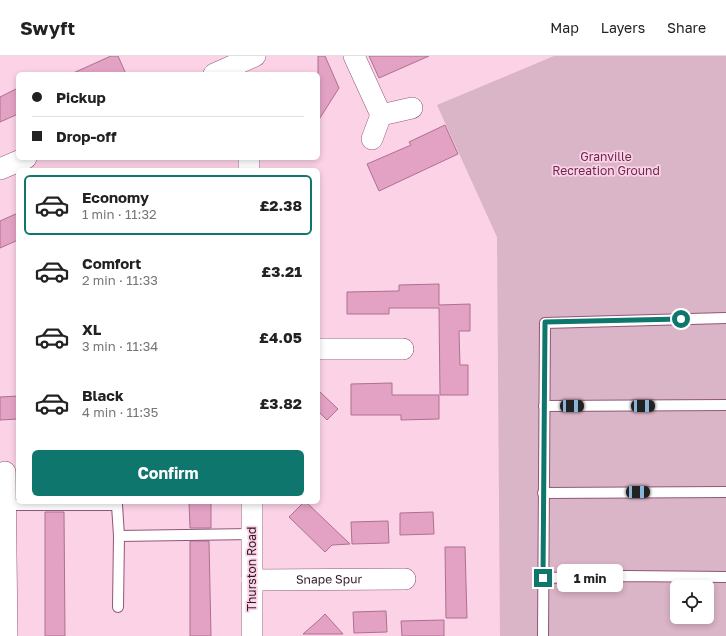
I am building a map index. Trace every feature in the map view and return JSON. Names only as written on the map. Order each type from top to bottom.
[{"type":"street","points":[[228,67],[255,56]]},
{"type":"street","points":[[354,56],[381,115],[372,139]]},
{"type":"street","points":[[381,115],[412,108]]},
{"type":"street","points":[[0,170],[22,160]]},
{"type":"street","points":[[320,349],[403,349]]},
{"type":"street","points":[[6,472],[3,505],[7,636]]},
{"type":"street","name":"Thurston Road","points":[[252,504],[252,636]]},
{"type":"street","name":"Snape Spur","points":[[252,580],[406,579]]},
{"type":"lane","points":[[543,636],[545,322],[726,318]]},
{"type":"lane","points":[[544,406],[726,405]]},
{"type":"lane","points":[[543,493],[726,492]]},
{"type":"lane","points":[[3,505],[117,504],[119,536],[118,607]]},
{"type":"lane","points":[[119,536],[252,534]]},
{"type":"lane","points":[[543,578],[726,576]]},
{"type":"green space","name":"Granville Recreation Ground","points":[[554,56],[726,56],[726,636],[500,636],[497,237],[437,105]]},
{"type":"building","points":[[111,56],[118,56],[125,72],[75,72]]},
{"type":"building","points":[[318,56],[325,56],[339,88],[320,118],[320,72],[318,72]]},
{"type":"building","points":[[369,56],[429,56],[379,78]]},
{"type":"building","points":[[16,89],[16,115],[0,122],[0,97]]},
{"type":"building","points":[[445,125],[458,154],[379,191],[367,164],[411,145],[409,142]]},
{"type":"building","points":[[16,214],[16,241],[0,248],[0,221]]},
{"type":"building","points":[[439,284],[439,305],[470,304],[470,331],[459,331],[460,365],[468,365],[468,395],[440,395],[439,308],[389,308],[389,314],[347,314],[347,292],[399,291],[399,285]]},
{"type":"building","points":[[392,383],[392,395],[439,395],[439,419],[401,420],[401,415],[351,415],[351,384]]},
{"type":"building","points":[[320,392],[338,409],[327,420],[320,413]]},
{"type":"building","points":[[16,396],[16,419],[0,420],[0,397]]},
{"type":"building","points":[[189,504],[211,504],[211,528],[190,528]]},
{"type":"building","points":[[302,504],[308,504],[350,544],[332,545],[325,552],[289,517]]},
{"type":"building","points":[[45,512],[64,512],[65,636],[45,636]]},
{"type":"building","points":[[433,512],[434,534],[400,535],[400,513]]},
{"type":"building","points":[[388,521],[389,543],[352,544],[351,522]]},
{"type":"building","points":[[190,541],[209,541],[211,636],[190,636]]},
{"type":"building","points":[[445,547],[465,547],[467,618],[446,618]]},
{"type":"building","points":[[386,611],[387,632],[354,633],[353,612]]},
{"type":"building","points":[[325,614],[343,634],[303,634],[319,620]]},
{"type":"building","points":[[444,620],[444,636],[402,636],[401,621]]},
{"type":"route","points":[[543,578],[545,322],[681,319]]}]
